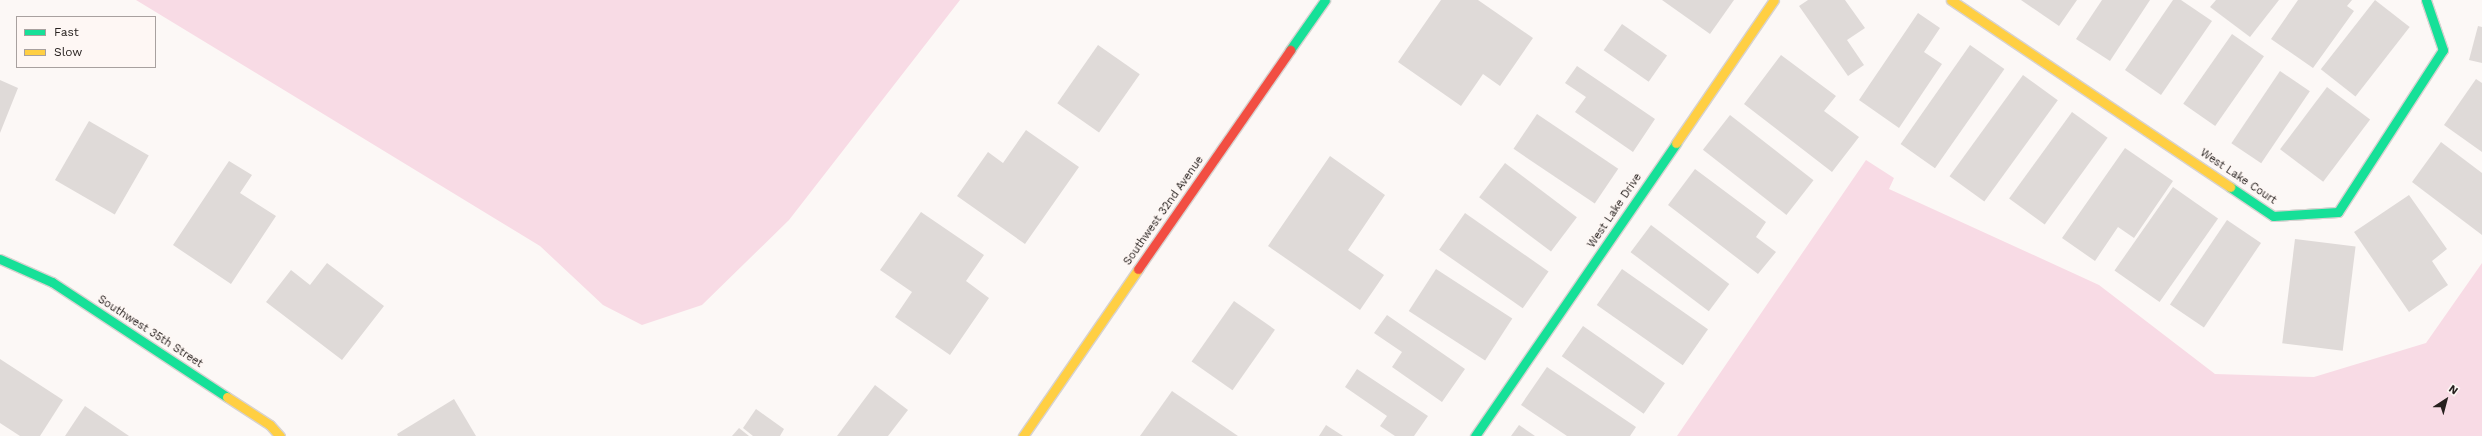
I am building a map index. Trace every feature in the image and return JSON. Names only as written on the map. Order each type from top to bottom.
[{"type":"street","name":"Southwest 32nd Avenue","points":[[1023,436],[1325,0]]},
{"type":"street","name":"West Lake Drive","points":[[1475,436],[1774,0]]},
{"type":"street","name":"West Lake Court","points":[[1951,0],[2274,216],[2338,212],[2443,50],[2426,0]]},
{"type":"street","name":"Southwest 35th Street","points":[[0,259],[52,282],[270,425],[280,436]]},
{"type":"shaded area","points":[[136,0],[960,0],[789,220],[702,305],[642,325],[603,305],[540,246]]},
{"type":"shaded area","points":[[1866,160],[1894,178],[1889,189],[2099,285],[2215,374],[2314,377],[2426,343],[2482,263],[2482,436],[1677,436]]},
{"type":"building","points":[[1441,0],[1478,0],[1533,38],[1500,86],[1483,74],[1461,106],[1398,62]]},
{"type":"building","points":[[1662,0],[1734,0],[1710,34]]},
{"type":"building","points":[[1808,0],[1845,0],[1865,28],[1847,40],[1864,65],[1848,76],[1799,6]]},
{"type":"building","points":[[2021,0],[2077,0],[2059,26]]},
{"type":"building","points":[[2102,0],[2150,0],[2110,61],[2076,39]]},
{"type":"building","points":[[2173,0],[2181,0],[2212,21],[2161,95],[2125,70]]},
{"type":"building","points":[[2216,0],[2279,0],[2250,37],[2210,7]]},
{"type":"building","points":[[2298,0],[2352,0],[2347,6],[2354,11],[2313,68],[2271,39]]},
{"type":"building","points":[[2375,0],[2410,27],[2355,96],[2321,69]]},
{"type":"building","points":[[1918,13],[1940,28],[1924,52],[1942,64],[1899,128],[1859,100]]},
{"type":"building","points":[[1622,24],[1667,56],[1649,82],[1604,50]]},
{"type":"building","points":[[2478,26],[2482,27],[2482,63],[2469,60]]},
{"type":"building","points":[[2232,34],[2264,56],[2215,126],[2183,104]]},
{"type":"building","points":[[1098,45],[1140,74],[1099,132],[1057,103]]},
{"type":"building","points":[[1970,45],[2004,69],[1935,168],[1901,144]]},
{"type":"building","points":[[1781,55],[1836,96],[1824,111],[1859,137],[1832,172],[1744,104]]},
{"type":"building","points":[[1577,66],[1655,119],[1633,152],[1575,112],[1586,97],[1565,83]]},
{"type":"building","points":[[2280,71],[2310,91],[2261,163],[2231,143]]},
{"type":"building","points":[[2023,75],[2058,100],[1984,201],[1950,176]]},
{"type":"building","points":[[2476,79],[2482,83],[2482,152],[2444,125]]},
{"type":"building","points":[[0,80],[18,88],[0,133]]},
{"type":"building","points":[[2327,87],[2370,119],[2323,182],[2280,149]]},
{"type":"building","points":[[2072,112],[2108,138],[2045,224],[2009,199]]},
{"type":"building","points":[[1537,114],[1618,169],[1595,204],[1514,149]]},
{"type":"building","points":[[1730,115],[1814,180],[1786,215],[1703,150]]},
{"type":"building","points":[[89,121],[149,155],[115,214],[55,180]]},
{"type":"building","points":[[1026,130],[1079,167],[1025,244],[957,196],[988,152],[1003,163]]},
{"type":"building","points":[[2441,142],[2482,173],[2482,235],[2412,182]]},
{"type":"building","points":[[2125,148],[2173,181],[2134,238],[2118,227],[2095,261],[2062,238]]},
{"type":"building","points":[[1330,156],[1385,195],[1348,250],[1384,275],[1360,310],[1268,246]]},
{"type":"building","points":[[229,161],[252,175],[240,193],[276,216],[231,284],[173,245]]},
{"type":"building","points":[[1505,163],[1577,217],[1551,252],[1479,197]]},
{"type":"building","points":[[1695,169],[1766,222],[1756,237],[1776,252],[1758,274],[1668,205]]},
{"type":"building","points":[[2173,187],[2218,219],[2160,302],[2114,271]]},
{"type":"building","points":[[2409,195],[2447,249],[2432,261],[2448,285],[2409,312],[2354,232]]},
{"type":"building","points":[[921,212],[984,255],[966,281],[989,298],[950,355],[895,317],[912,292],[880,270]]},
{"type":"building","points":[[1465,213],[1549,272],[1523,308],[1439,250]]},
{"type":"building","points":[[2227,220],[2261,243],[2204,327],[2170,305]]},
{"type":"building","points":[[1651,225],[1729,284],[1709,311],[1631,252]]},
{"type":"building","points":[[2295,239],[2356,246],[2343,351],[2282,343]]},
{"type":"building","points":[[327,263],[384,306],[342,360],[266,302],[291,270],[310,285]]},
{"type":"building","points":[[1436,269],[1512,319],[1485,360],[1409,311]]},
{"type":"building","points":[[1622,269],[1708,329],[1683,365],[1597,305]]},
{"type":"building","points":[[1234,301],[1275,330],[1233,390],[1192,362]]},
{"type":"building","points":[[1387,315],[1465,369],[1442,402],[1392,367],[1402,352],[1374,333]]},
{"type":"building","points":[[1583,326],[1665,383],[1644,414],[1562,356]]},
{"type":"building","points":[[0,359],[63,400],[40,436],[20,436],[0,423]]},
{"type":"building","points":[[1547,367],[1636,427],[1630,436],[1567,436],[1521,405]]},
{"type":"building","points":[[1357,369],[1428,416],[1414,436],[1395,436],[1380,426],[1387,416],[1345,387]]},
{"type":"building","points":[[875,385],[908,410],[888,436],[837,436]]},
{"type":"building","points":[[1172,391],[1238,436],[1140,436]]},
{"type":"building","points":[[454,399],[476,436],[398,436],[397,434]]},
{"type":"building","points":[[85,406],[129,436],[65,436]]},
{"type":"building","points":[[756,409],[784,429],[780,436],[753,436],[743,428]]},
{"type":"building","points":[[1326,425],[1343,436],[1319,436]]},
{"type":"building","points":[[1519,425],[1535,436],[1511,436]]},
{"type":"building","points":[[739,428],[749,436],[732,436]]},
{"type":"traffic: fast","points":[[1290,50],[1325,0]]},
{"type":"traffic: fast","points":[[2230,187],[2273,216],[2338,212],[2443,50],[2426,0]]},
{"type":"traffic: fast","points":[[1475,436],[1676,143]]},
{"type":"traffic: fast","points":[[0,259],[52,282],[227,397]]},
{"type":"traffic: slow","points":[[1676,143],[1774,0]]},
{"type":"traffic: slow","points":[[1951,0],[2230,187]]},
{"type":"traffic: slow","points":[[1023,436],[1138,269]]},
{"type":"traffic: slow","points":[[227,397],[270,425],[280,436]]},
{"type":"traffic: jam","points":[[1138,269],[1290,50]]}]
